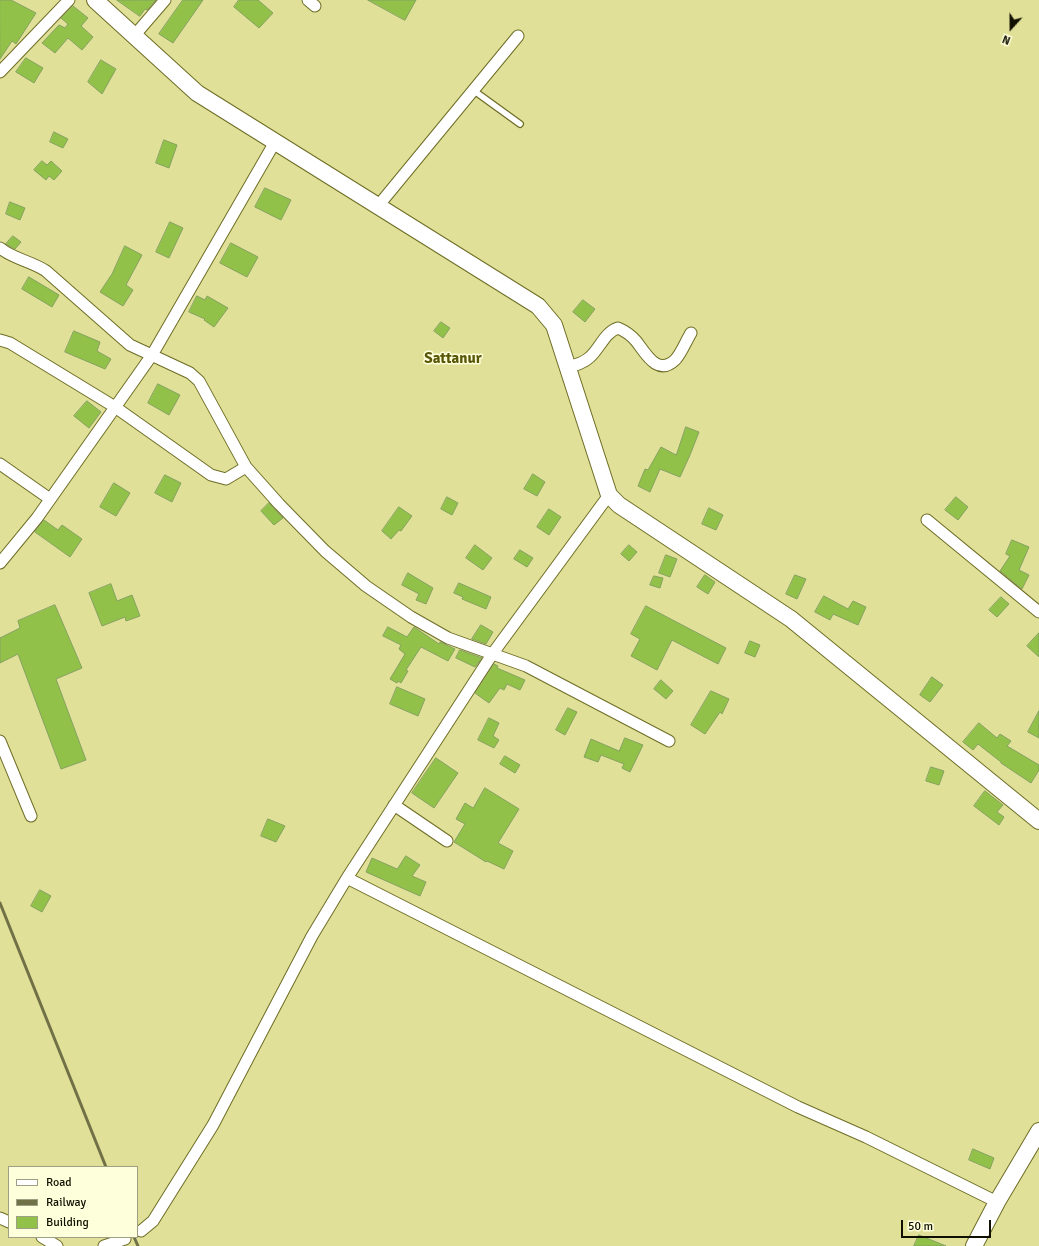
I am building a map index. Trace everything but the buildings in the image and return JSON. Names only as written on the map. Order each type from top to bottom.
[{"type":"street","points":[[0,72],[69,0]]},
{"type":"street","points":[[95,0],[197,93],[538,306],[554,326],[609,495],[619,505],[791,619],[1039,821]]},
{"type":"street","points":[[134,36],[165,0]]},
{"type":"street","points":[[378,206],[518,36]]},
{"type":"street","points":[[0,563],[50,499],[152,354],[275,142]]},
{"type":"street","points":[[0,248],[7,254],[36,264],[46,271],[130,346],[152,354],[190,373],[199,381],[246,467],[279,504],[326,552],[366,586],[411,617],[448,638],[474,649],[493,653],[526,666],[669,741]]},
{"type":"street","points":[[567,367],[581,364],[590,358],[611,330],[618,328],[635,340],[648,359],[656,365],[666,365],[675,361],[691,333]]},
{"type":"street","points":[[0,340],[10,343],[115,407],[211,475],[226,479],[246,467]]},
{"type":"street","points":[[0,464],[50,499]]},
{"type":"street","points":[[141,1231],[153,1221],[213,1125],[316,930],[347,878],[493,653],[609,495]]},
{"type":"street","points":[[927,520],[1039,612]]},
{"type":"street","points":[[0,741],[31,816]]},
{"type":"street","points":[[394,805],[447,841]]},
{"type":"street","points":[[347,878],[791,1104],[866,1137],[997,1202]]},
{"type":"street","points":[[974,1246],[997,1202],[1039,1131]]},
{"type":"street","points":[[44,1238],[57,1246]]},
{"type":"street","points":[[104,1246],[125,1239]]},
{"type":"lane","points":[[473,90],[520,124]]},
{"type":"railway","points":[[0,903],[106,1166]]},
{"type":"railway","points":[[134,1238],[138,1246]]},
{"type":"district","name":"Sattanur","points":[[453,359]]}]
